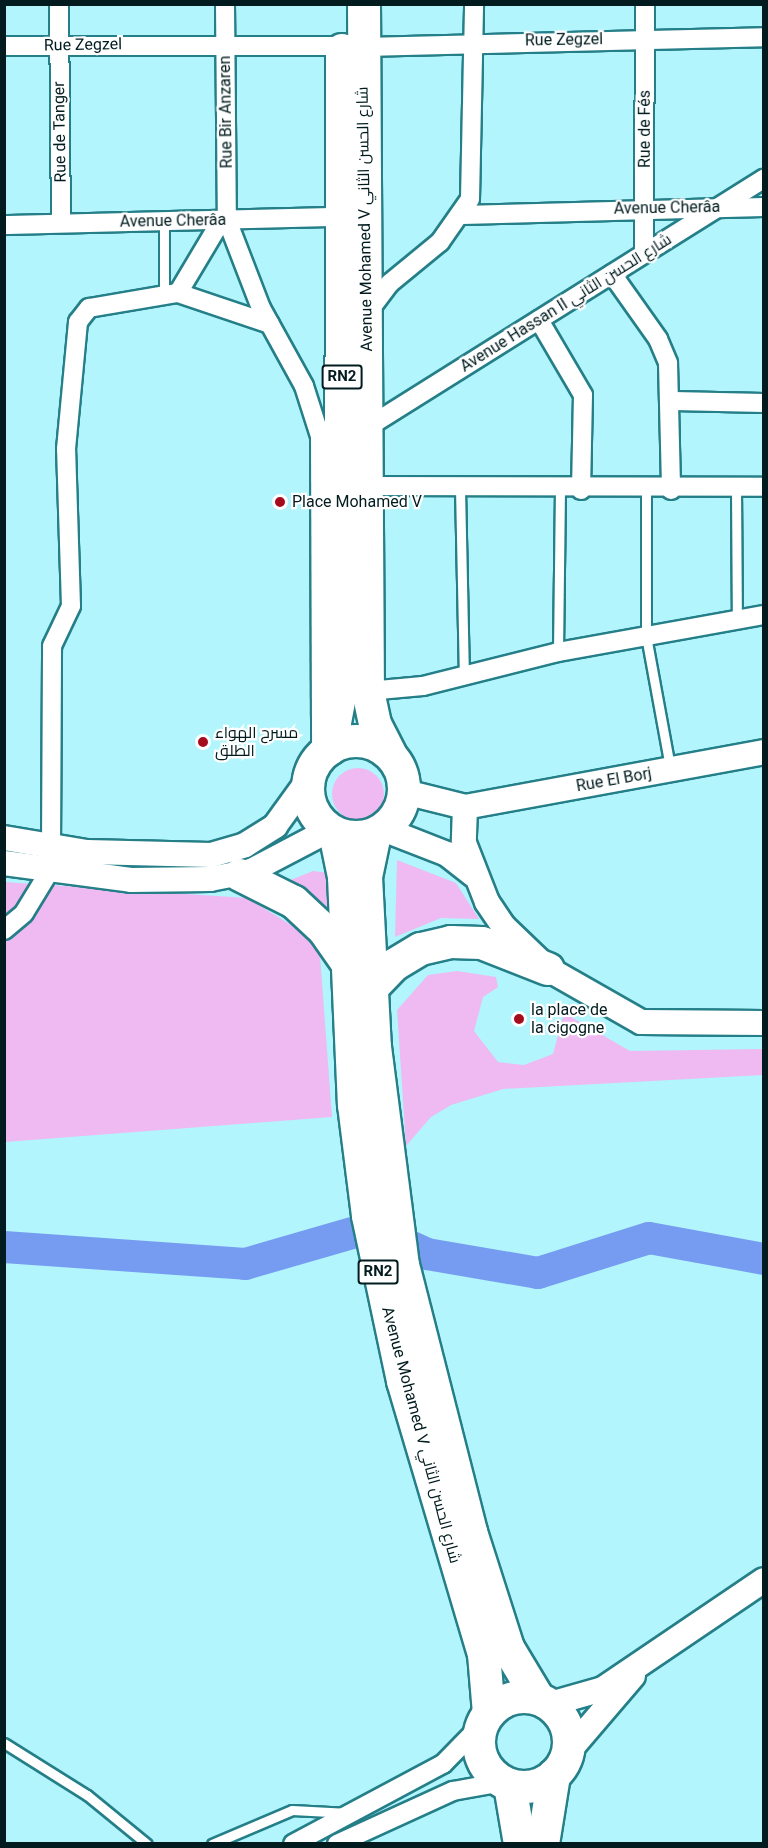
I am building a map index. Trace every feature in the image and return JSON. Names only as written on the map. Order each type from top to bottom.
[{"type":"highway","name":"Avenue Mohamed V شارع الحسن الثاني","points":[[342,4],[353,47],[366,316],[368,691],[375,724],[390,754]]},
{"type":"highway","name":"Avenue Mohamed V شارع الحسن الثاني","points":[[320,761],[341,691],[342,217],[353,47],[363,4]]},
{"type":"highway","points":[[320,761],[361,741],[390,754]]},
{"type":"highway","name":"RN2","points":[[379,832],[396,818],[405,792],[390,754]]},
{"type":"highway","name":"RN2","points":[[320,761],[309,802],[332,831]]},
{"type":"highway","name":"Avenue Mohamed V شارع الحسن الثاني","points":[[332,831],[344,877],[347,963],[367,1104],[378,1272],[428,1430],[508,1648],[544,1701]]},
{"type":"highway","points":[[332,831],[355,838],[379,832]]},
{"type":"highway","name":"Avenue Mohamed V شارع الحسن الثاني","points":[[367,1104],[372,988],[366,877],[379,832]]},
{"type":"highway","points":[[240,875],[277,891],[310,915],[347,963]]},
{"type":"highway","points":[[372,988],[394,965],[421,949],[451,942],[482,943],[548,969]]},
{"type":"highway","name":"Avenue Mohamed V شارع الحسن الثاني","points":[[428,1430],[484,1654],[485,1718]]},
{"type":"highway","points":[[485,1718],[511,1698],[544,1701]]},
{"type":"highway","name":"RN2","points":[[543,1844],[561,1764],[566,1726],[544,1701]]},
{"type":"highway","name":"RN2","points":[[485,1718],[484,1764],[506,1784]]},
{"type":"highway","points":[[520,1844],[506,1784],[533,1786],[561,1764]]},
{"type":"main road","name":"Rue El Borj","points":[[465,807],[764,752]]},
{"type":"main road","points":[[4,838],[51,848],[158,856],[228,851],[275,826],[320,761]]},
{"type":"main road","points":[[405,792],[465,807],[464,843],[474,874],[504,927],[548,969],[640,1022],[764,1023]]},
{"type":"main road","points":[[4,863],[49,872],[157,880],[240,875],[332,831]]},
{"type":"main road","points":[[379,832],[447,854],[474,874]]},
{"type":"main road","points":[[544,1701],[590,1695],[641,1664],[764,1580]]},
{"type":"main road","points":[[561,1764],[641,1664]]},
{"type":"street","name":"Rue de Tanger","points":[[59,4],[62,223]]},
{"type":"street","name":"Rue Bir Anzaren","points":[[224,220],[225,4]]},
{"type":"street","points":[[366,316],[380,293],[428,254],[462,215],[474,181],[474,4]]},
{"type":"street","name":"Rue de Fés","points":[[644,253],[645,4]]},
{"type":"street","name":"Rue Zegzel","points":[[4,46],[225,49],[353,47],[474,41],[764,38]]},
{"type":"street","name":"Avenue Hassan II شارع الحسن الثاني","points":[[368,427],[764,179]]},
{"type":"street","name":"Avenue Cherâa","points":[[462,215],[644,207],[764,207]]},
{"type":"street","name":"Avenue Cherâa","points":[[4,225],[342,217]]},
{"type":"street","points":[[171,296],[224,220]]},
{"type":"street","points":[[224,220],[270,324],[304,386],[320,436],[320,761]]},
{"type":"street","points":[[612,274],[658,339],[668,363],[673,401],[671,490]]},
{"type":"street","points":[[51,848],[52,645],[71,606],[66,449],[78,322],[84,311],[171,296],[270,324]]},
{"type":"street","points":[[539,320],[583,395],[581,490]]},
{"type":"street","points":[[673,401],[764,403]]},
{"type":"street","points":[[367,486],[581,490],[764,487]]},
{"type":"street","points":[[368,691],[464,676],[558,652],[764,615]]},
{"type":"street","points":[[4,930],[24,913],[49,872]]},
{"type":"street","points":[[294,1844],[443,1764],[485,1718]]},
{"type":"street","points":[[337,1844],[453,1791],[506,1784]]},
{"type":"street","points":[[350,1813],[360,1832]]},
{"type":"lane","points":[[164,220],[171,296]]},
{"type":"lane","points":[[460,488],[464,676]]},
{"type":"lane","points":[[736,488],[737,620]]},
{"type":"lane","points":[[558,652],[560,489]]},
{"type":"lane","points":[[646,490],[645,636],[670,770]]},
{"type":"lane","points":[[4,1743],[87,1795],[147,1844]]},
{"type":"lane","points":[[212,1844],[292,1810],[350,1813]]},
{"type":"shaded area","points":[[353,768],[363,768],[377,775],[384,794],[377,813],[363,820],[353,820],[343,816],[336,809],[332,799],[332,789],[336,779],[343,772]]},
{"type":"shaded area","points":[[397,860],[456,883],[479,919],[441,918],[395,937]]},
{"type":"shaded area","points":[[313,871],[329,873],[330,909],[288,881]]},
{"type":"shaded area","points":[[4,882],[247,898],[319,942],[332,1117],[5,1142]]},
{"type":"shaded area","points":[[457,971],[496,977],[498,987],[483,997],[474,1031],[498,1062],[524,1065],[553,1054],[564,1013],[630,1051],[763,1049],[763,1075],[503,1089],[451,1105],[431,1117],[406,1146],[397,1010],[428,975]]},
{"type":"waterway","points":[[4,1247],[245,1264],[370,1228],[427,1254],[538,1273],[649,1238],[764,1259]]},
{"type":"place","name":"Place Mohamed V","points":[[280,502]]},
{"type":"place","name":"مسرح الهواء الطلق","points":[[203,742]]},
{"type":"place","name":"la place de la cigogne","points":[[519,1019]]}]
